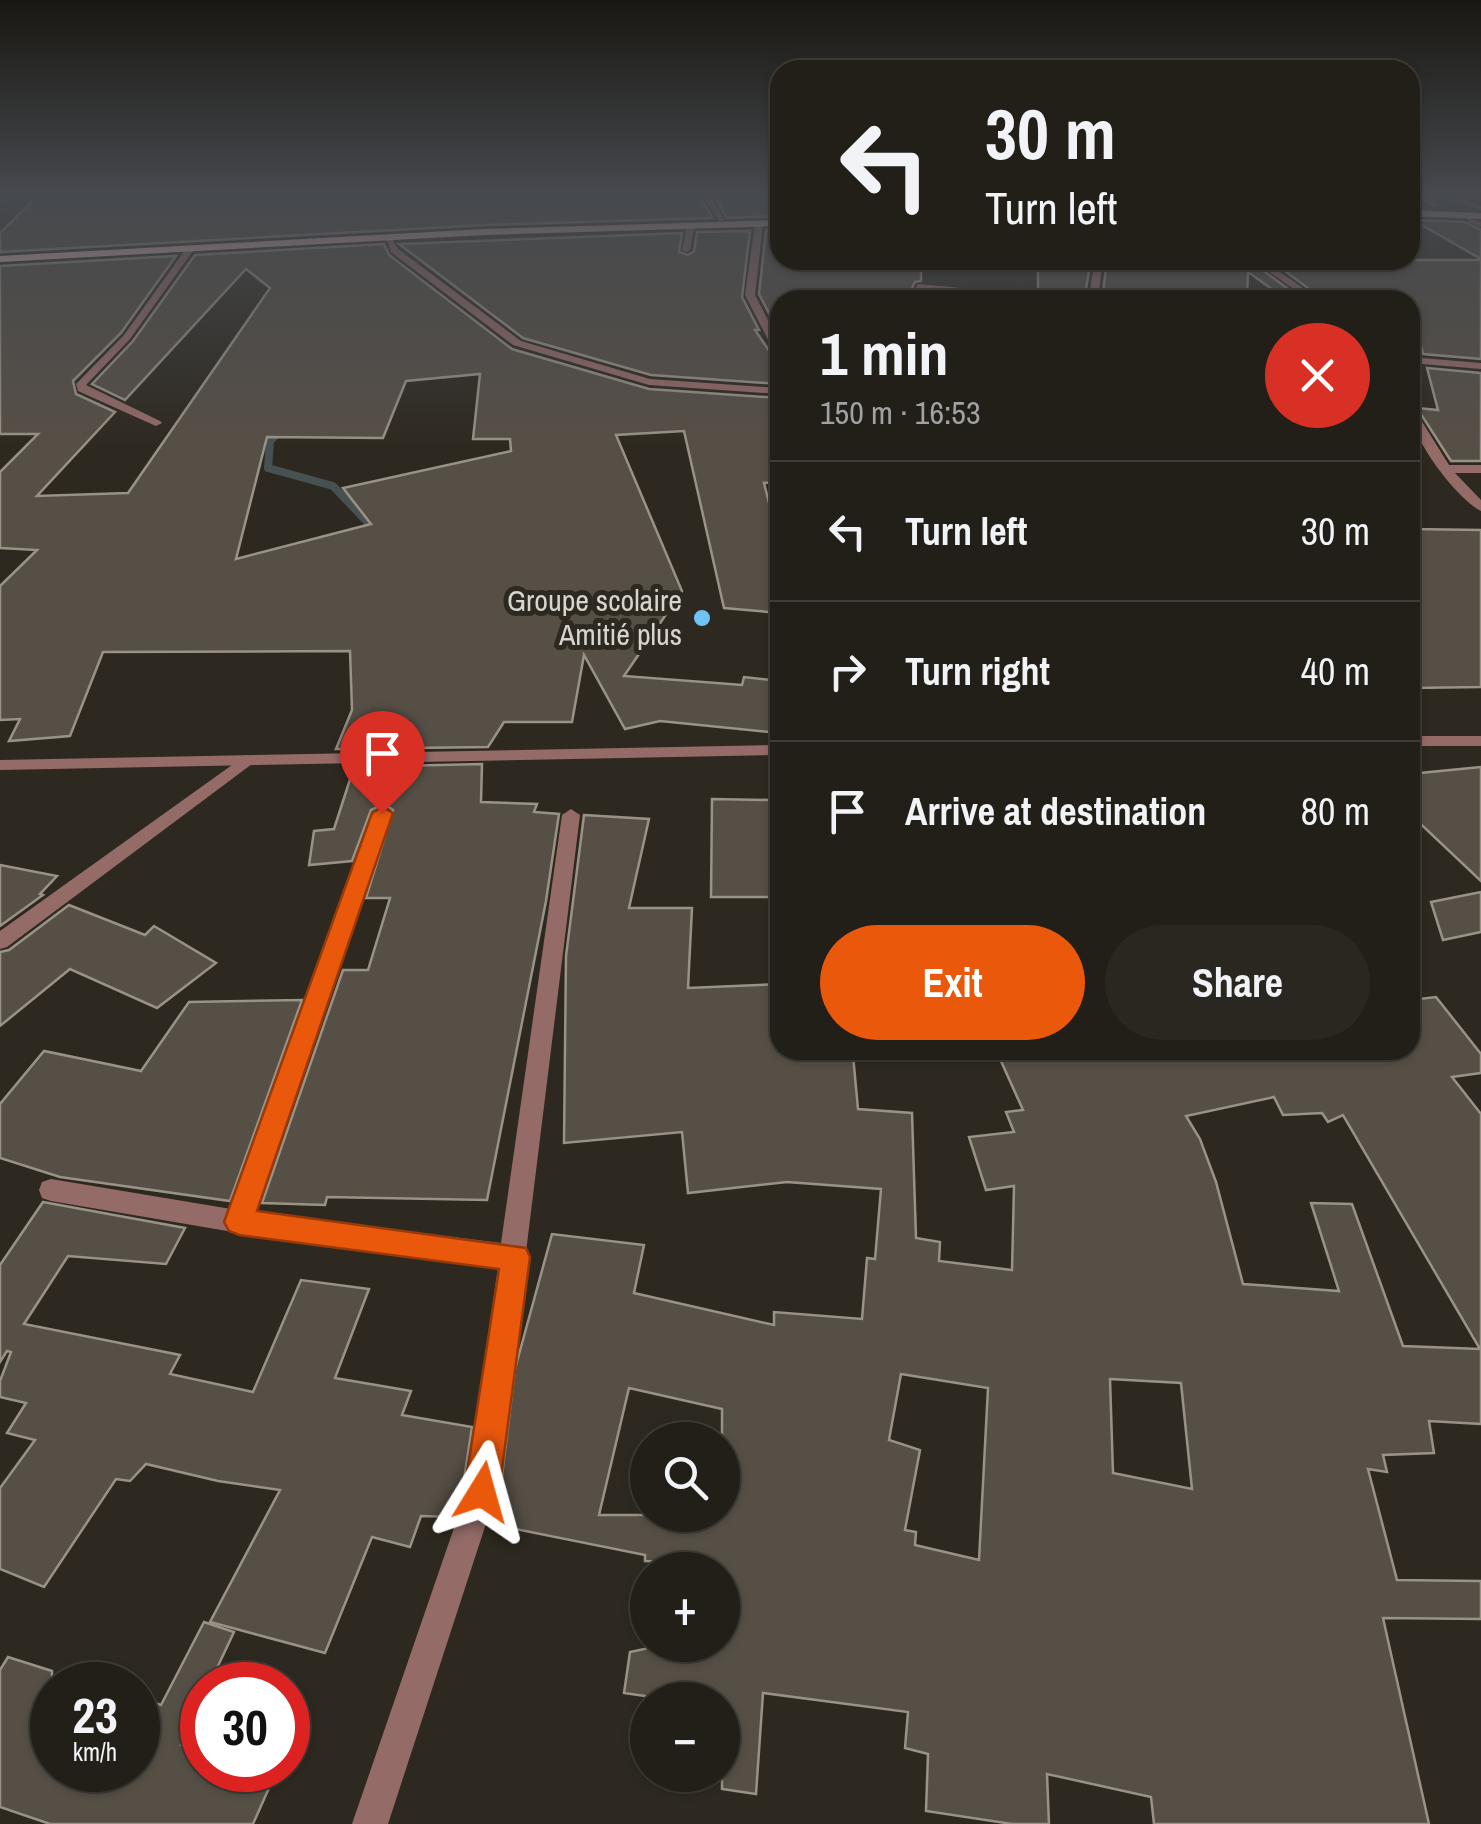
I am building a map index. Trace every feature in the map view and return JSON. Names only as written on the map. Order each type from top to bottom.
[{"type":"street","points":[[156,423],[82,390],[81,384],[127,336],[169,278]]},
{"type":"street","points":[[431,278],[518,343],[650,382],[770,391]]},
{"type":"street","points":[[752,278],[750,296],[770,335]]},
{"type":"street","points":[[918,286],[959,290]]},
{"type":"street","points":[[1420,361],[1481,366]]},
{"type":"street","points":[[1420,428],[1445,469],[1481,507]]},
{"type":"street","points":[[1445,469],[1481,469]]},
{"type":"street","points":[[1420,741],[1481,740]]},
{"type":"street","points":[[0,765],[770,750]]},
{"type":"street","points":[[0,942],[246,760]]},
{"type":"street","points":[[239,1222],[382,813]]},
{"type":"street","points":[[370,1824],[482,1492],[572,815]]},
{"type":"street","points":[[52,1190],[239,1222],[515,1257]]},
{"type":"building","points":[[0,278],[160,278],[121,333],[73,381],[76,394],[115,412],[37,496],[128,493],[270,288],[258,278],[419,278],[512,349],[649,389],[770,397],[770,483],[764,483],[770,507],[770,612],[724,608],[684,431],[616,435],[682,591],[624,676],[742,685],[744,677],[770,680],[770,732],[660,721],[625,729],[584,655],[572,722],[504,722],[488,747],[336,749],[352,710],[350,651],[103,652],[70,736],[9,741],[20,719],[0,720],[0,586],[37,550],[0,548],[0,472],[38,434],[0,434]],"holes":[[[480,374],[473,439],[510,439],[511,451],[343,488],[371,524],[236,559],[267,437],[383,438],[406,381]]]},
{"type":"building","points":[[178,278],[238,278],[125,400],[92,384],[133,341]]},
{"type":"building","points":[[444,278],[744,278],[742,297],[759,330],[755,330],[770,352],[770,383],[651,375],[523,338]]},
{"type":"building","points":[[761,278],[921,278],[911,290],[770,290],[770,315],[759,294]]},
{"type":"building","points":[[1038,278],[1088,278],[1086,290],[1038,290]]},
{"type":"building","points":[[1105,278],[1248,278],[1247,290],[1103,290]]},
{"type":"building","points":[[1257,278],[1273,278],[1290,290],[1273,290]]},
{"type":"building","points":[[1294,278],[1481,278],[1481,359],[1423,354],[1420,290],[1310,290]]},
{"type":"building","points":[[1427,368],[1481,373],[1481,461],[1451,461],[1420,413],[1420,408],[1438,410]]},
{"type":"building","points":[[1420,529],[1481,530],[1481,687],[1420,688]]},
{"type":"building","points":[[482,764],[481,802],[537,804],[534,812],[559,814],[546,901],[487,1200],[327,1197],[325,1205],[262,1203],[343,970],[368,970],[390,898],[366,898],[393,810],[384,804],[371,810],[352,861],[309,865],[314,831],[334,829],[354,767]]},
{"type":"building","points":[[1481,767],[1481,881],[1420,823],[1420,773]]},
{"type":"building","points":[[712,799],[770,800],[770,897],[711,897]]},
{"type":"building","points":[[584,815],[649,819],[629,908],[692,908],[688,988],[770,984],[770,1060],[853,1060],[858,1109],[912,1113],[916,1238],[940,1242],[939,1261],[1012,1270],[1014,1186],[986,1190],[969,1137],[1014,1132],[1006,1112],[1023,1110],[1000,1060],[1420,1060],[1420,999],[1436,997],[1481,1054],[1481,1073],[1452,1077],[1481,1114],[1481,1424],[1429,1421],[1434,1453],[1383,1455],[1387,1472],[1368,1469],[1397,1580],[1481,1581],[1481,1619],[1383,1618],[1429,1824],[1154,1824],[1151,1797],[1047,1774],[1049,1824],[1012,1824],[926,1811],[928,1754],[905,1748],[908,1712],[763,1693],[756,1794],[740,1792],[740,1682],[630,1682],[630,1694],[624,1693],[630,1652],[630,1662],[740,1662],[740,1552],[630,1552],[490,1524],[500,1493],[515,1369],[552,1234],[644,1245],[634,1293],[774,1325],[774,1312],[862,1319],[867,1258],[875,1259],[881,1189],[787,1182],[688,1193],[682,1132],[564,1143],[566,956]],"holes":[[[1274,1097],[1283,1115],[1322,1113],[1328,1122],[1343,1115],[1480,1349],[1403,1346],[1352,1204],[1311,1203],[1339,1291],[1243,1284],[1216,1182],[1200,1139],[1186,1116]],[[901,1374],[988,1388],[979,1560],[915,1545],[916,1532],[905,1530],[920,1450],[889,1440]],[[1110,1379],[1181,1383],[1192,1489],[1113,1473]]]},
{"type":"building","points":[[0,865],[57,876],[40,894],[43,895],[0,926]]},
{"type":"building","points":[[1481,892],[1481,932],[1443,940],[1431,902]]},
{"type":"building","points":[[69,905],[145,935],[154,926],[216,963],[157,1008],[70,969],[0,1026],[0,952],[9,950]]},
{"type":"building","points":[[302,1000],[230,1201],[60,1177],[0,1158],[0,1104],[44,1051],[141,1071],[189,1002]]},
{"type":"building","points":[[43,1202],[185,1228],[166,1264],[68,1256],[24,1324],[180,1355],[170,1374],[253,1392],[301,1280],[369,1289],[335,1378],[411,1391],[402,1415],[472,1427],[454,1517],[421,1516],[410,1547],[372,1537],[325,1653],[210,1622],[280,1490],[146,1464],[130,1481],[116,1479],[44,1587],[0,1569],[0,1488],[35,1440],[7,1433],[26,1403],[0,1397],[0,1381],[11,1352],[7,1351],[0,1362],[0,1265]]},
{"type":"building","points":[[204,1622],[234,1632],[220,1662],[183,1662]]},
{"type":"building","points":[[8,1657],[30,1664],[30,1792],[160,1792],[161,1705],[180,1668],[180,1792],[267,1792],[253,1824],[50,1824],[0,1807],[0,1670]]},
{"type":"waterway","points":[[278,433],[282,428]]},
{"type":"waterway","points":[[280,430],[270,441],[268,468],[333,486],[377,532]]},
{"type":"place","name":"Groupe scolaire Amitié plus","points":[[702,618]]},
{"type":"route","points":[[382,813],[239,1222],[515,1257],[482,1492]]}]
